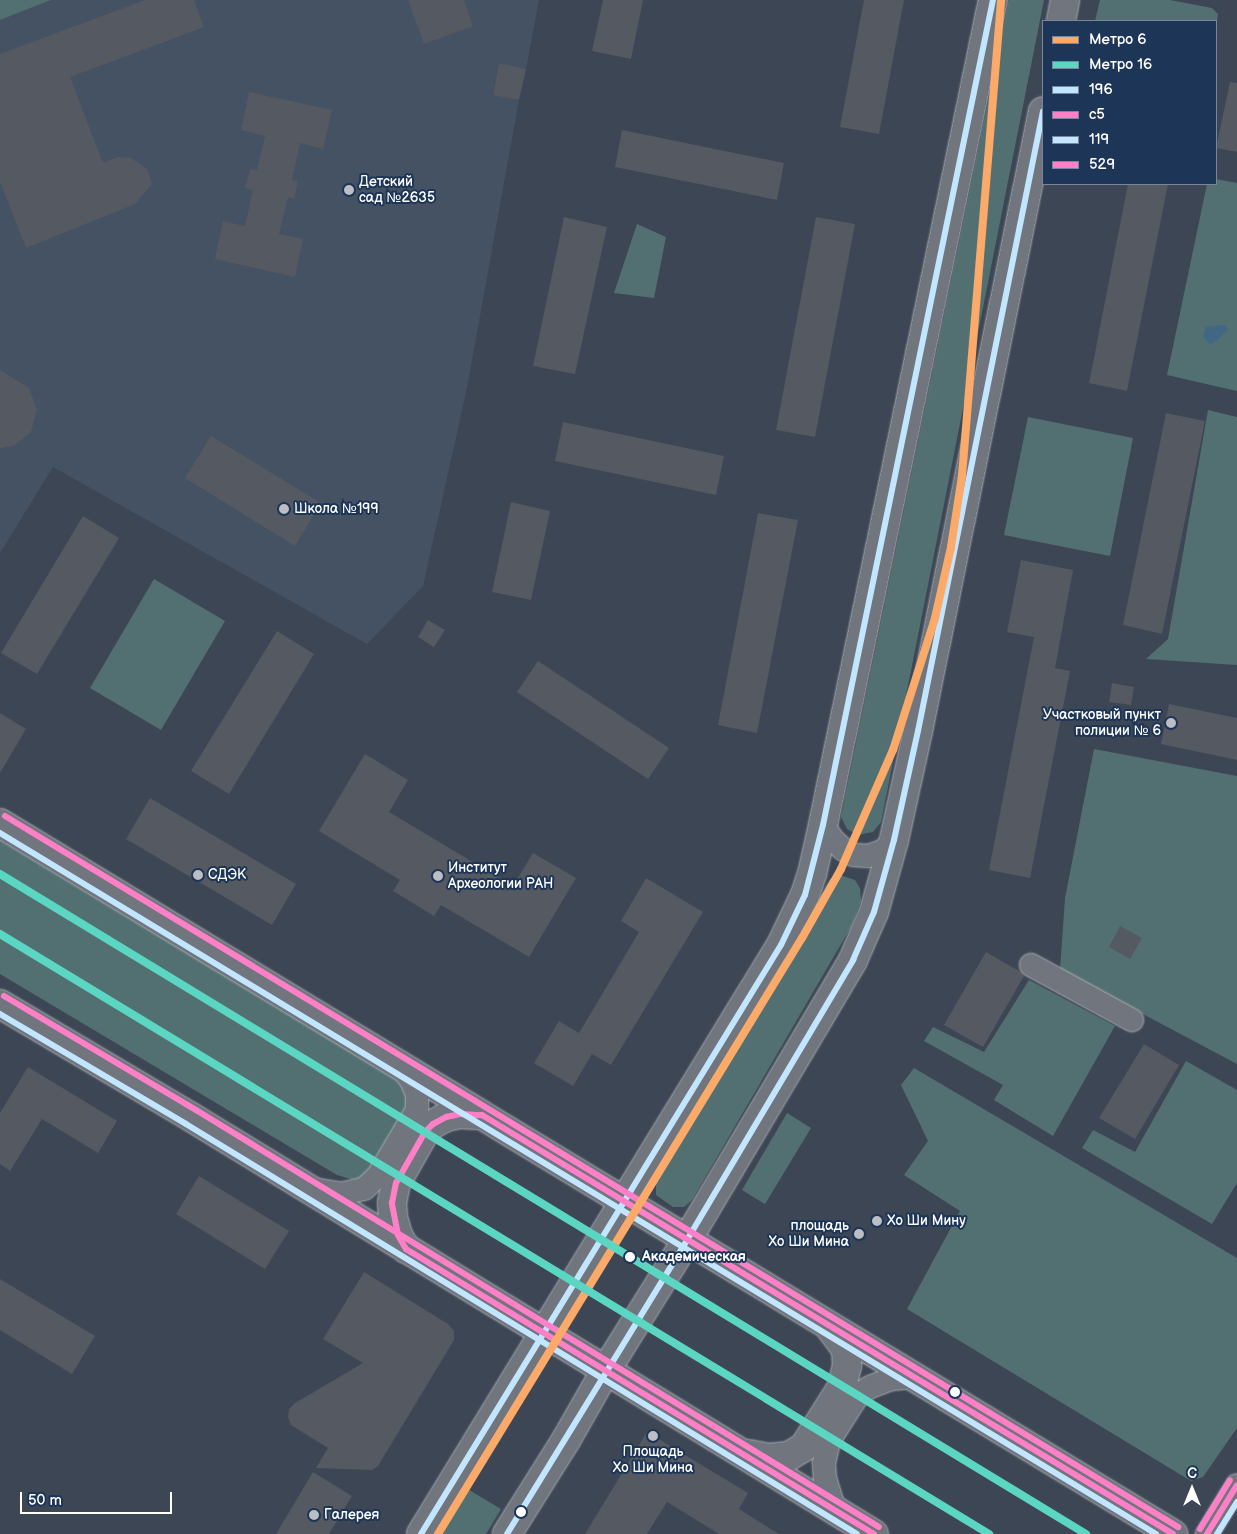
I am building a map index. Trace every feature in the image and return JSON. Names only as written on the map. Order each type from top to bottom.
[{"type":"main road","points":[[421,1534],[796,918],[812,874],[823,825],[993,0]]},
{"type":"main road","points":[[1061,20],[1065,0]]},
{"type":"main road","points":[[507,1534],[687,1240],[852,960],[874,912],[894,840],[1042,116]]},
{"type":"main road","points":[[0,823],[1173,1534]]},
{"type":"main road","points":[[0,1004],[307,1188],[874,1534]]},
{"type":"main road","points":[[406,1249],[398,1235],[392,1217],[392,1203],[396,1183],[425,1132],[433,1124],[446,1117],[460,1114],[482,1115]]},
{"type":"main road","points":[[742,1452],[769,1458],[789,1456],[804,1447],[842,1387],[847,1366],[846,1349],[828,1325]]},
{"type":"street","points":[[823,825],[833,840],[844,850],[854,855],[868,856],[882,851],[894,840]]},
{"type":"street","points":[[1031,965],[1132,1020]]},
{"type":"street","points":[[307,1188],[340,1194],[364,1189],[378,1176],[417,1110],[417,1094],[411,1080],[401,1067]]},
{"type":"street","points":[[835,1511],[825,1479],[824,1463],[829,1441],[858,1395],[870,1387],[891,1379],[912,1377]]},
{"type":"street","points":[[1207,1534],[1237,1484]]},
{"type":"shaded area","points":[[51,0],[539,0],[526,69],[499,64],[493,94],[519,100],[467,388],[423,586],[367,644],[53,467],[0,553],[0,20]]},
{"type":"green space","points":[[0,0],[51,0],[0,20]]},
{"type":"green space","points":[[1009,0],[1044,0],[881,822],[873,832],[858,835],[847,829],[841,817]]},
{"type":"green space","points":[[1100,0],[1170,0],[1212,8],[1218,14],[1217,22],[1095,20]]},
{"type":"green space","points":[[1217,179],[1237,183],[1237,391],[1167,375],[1207,185],[1217,185]]},
{"type":"green space","points":[[637,224],[666,237],[654,298],[614,293]]},
{"type":"green space","points":[[1208,410],[1237,417],[1237,665],[1146,659],[1168,639]]},
{"type":"green space","points":[[1028,417],[1133,438],[1110,556],[1004,535]]},
{"type":"green space","points":[[154,579],[225,621],[161,730],[90,688]]},
{"type":"green space","points":[[1094,749],[1237,776],[1237,1064],[1060,970],[1065,898]]},
{"type":"green space","points":[[0,840],[404,1084],[411,1109],[368,1179],[357,1181],[337,1175],[0,974]]},
{"type":"green space","points":[[840,875],[855,880],[860,888],[861,901],[851,927],[692,1200],[684,1207],[673,1207],[656,1195],[656,1180],[808,921],[826,885],[830,879]]},
{"type":"green space","points":[[1029,980],[1115,1026],[1053,1136],[994,1100],[1003,1085],[924,1041],[933,1027],[984,1052]]},
{"type":"green space","points":[[1186,1061],[1237,1090],[1237,1183],[1212,1224],[1082,1148],[1093,1130],[1135,1152]]},
{"type":"green space","points":[[914,1068],[1237,1258],[1237,1428],[1203,1477],[1191,1481],[907,1309],[960,1211],[904,1175],[928,1141],[901,1085]]},
{"type":"green space","points":[[787,1113],[811,1128],[765,1204],[742,1190]]},
{"type":"green space","points":[[466,1488],[501,1509],[486,1534],[439,1534]]},
{"type":"water","points":[[1225,325],[1228,330],[1215,342],[1210,344],[1203,337],[1206,327]]},
{"type":"building","points":[[145,0],[194,0],[204,27],[70,77],[103,163],[117,157],[131,158],[147,169],[152,184],[135,204],[26,248],[0,182],[0,54]]},
{"type":"building","points":[[408,0],[464,0],[473,26],[424,44]]},
{"type":"building","points":[[603,0],[643,0],[631,59],[592,51]]},
{"type":"building","points":[[864,0],[904,0],[879,134],[840,127]]},
{"type":"building","points":[[499,63],[526,69],[519,100],[493,95]]},
{"type":"building","points":[[1230,82],[1237,83],[1237,152],[1217,148]]},
{"type":"building","points":[[249,92],[332,110],[323,149],[300,143],[292,180],[298,181],[294,199],[288,197],[279,234],[303,239],[295,277],[215,259],[223,221],[245,226],[253,190],[245,188],[250,169],[257,170],[265,136],[241,130]]},
{"type":"building","points":[[622,130],[784,163],[777,200],[615,167]]},
{"type":"building","points":[[1128,185],[1168,185],[1127,391],[1089,383]]},
{"type":"building","points":[[564,217],[607,227],[575,374],[533,366]]},
{"type":"building","points":[[816,217],[855,224],[815,437],[776,430]]},
{"type":"building","points":[[0,370],[29,388],[37,410],[31,432],[14,446],[0,448]]},
{"type":"building","points":[[1166,413],[1205,421],[1162,634],[1123,625]]},
{"type":"building","points":[[563,422],[724,456],[716,495],[555,461]]},
{"type":"building","points":[[211,436],[321,503],[295,546],[185,478]]},
{"type":"building","points":[[511,502],[550,511],[531,600],[492,592]]},
{"type":"building","points":[[758,513],[798,520],[757,733],[718,725]]},
{"type":"building","points":[[83,516],[119,538],[37,674],[1,653]]},
{"type":"building","points":[[1021,560],[1073,570],[1055,668],[1070,671],[1030,878],[989,870],[1034,637],[1007,632]]},
{"type":"building","points":[[428,620],[445,630],[434,647],[418,637]]},
{"type":"building","points":[[277,631],[314,654],[229,794],[191,771]]},
{"type":"building","points":[[538,661],[669,748],[648,779],[517,692]]},
{"type":"building","points":[[1112,683],[1134,687],[1131,705],[1109,702]]},
{"type":"building","points":[[1169,704],[1237,718],[1237,760],[1161,744]]},
{"type":"building","points":[[0,713],[26,729],[0,773]]},
{"type":"building","points":[[365,754],[408,780],[389,812],[513,886],[533,853],[576,878],[529,957],[441,905],[434,916],[393,891],[400,880],[319,831]]},
{"type":"building","points":[[150,798],[296,884],[272,925],[126,839]]},
{"type":"building","points":[[646,878],[703,912],[611,1065],[592,1054],[573,1086],[534,1063],[559,1021],[579,1033],[639,932],[621,921]]},
{"type":"building","points":[[1120,926],[1142,938],[1130,959],[1109,947]]},
{"type":"building","points":[[986,952],[1019,971],[1024,976],[983,1047],[944,1025]]},
{"type":"building","points":[[1144,1044],[1179,1065],[1135,1139],[1099,1118]]},
{"type":"building","points":[[28,1067],[117,1121],[98,1153],[42,1119],[10,1171],[0,1164],[0,1113]]},
{"type":"building","points":[[199,1176],[289,1231],[265,1269],[176,1214]]},
{"type":"building","points":[[364,1272],[448,1324],[454,1331],[454,1340],[378,1466],[372,1470],[316,1468],[328,1448],[291,1425],[288,1417],[289,1409],[295,1403],[363,1363],[323,1339]]},
{"type":"building","points":[[0,1279],[95,1336],[72,1374],[0,1330]]},
{"type":"building","points":[[647,1432],[748,1493],[739,1509],[779,1534],[719,1534],[667,1502],[647,1534],[585,1534]]},
{"type":"building","name":"Галерея","points":[[313,1472],[352,1496],[329,1534],[276,1534]]},
{"type":"metro line","name":"6","points":[[438,1534],[802,938],[841,869],[893,750],[935,618],[951,547],[962,476],[1001,0]]},
{"type":"metro line","name":"16","points":[[0,874],[1086,1534]]},
{"type":"metro line","name":"16","points":[[0,934],[989,1534]]},
{"type":"transit line","name":"196","points":[[421,1534],[781,945],[805,895],[823,825],[993,0]]},
{"type":"transit line","name":"196","points":[[507,1534],[687,1240],[853,960],[874,912],[894,840],[918,731],[1042,116]]},
{"type":"transit line","name":"529","points":[[5,816],[1178,1527]]},
{"type":"transit line","name":"119","points":[[0,833],[1156,1534]]},
{"type":"transit line","name":"529","points":[[4,996],[196,1110],[879,1527]]},
{"type":"transit line","name":"119","points":[[0,1014],[186,1124],[857,1534]]},
{"type":"transit line","name":"с5","points":[[874,1534],[406,1249],[398,1235],[392,1203],[396,1183],[425,1132],[433,1124],[446,1117],[460,1114],[482,1115],[1173,1534]]},
{"type":"transit line","name":"529","points":[[1200,1529],[1230,1480]]},
{"type":"transit line","name":"с5","points":[[1207,1534],[1237,1485]]},
{"type":"transit line","name":"119","points":[[1217,1534],[1237,1502]]},
{"type":"place","name":"Детский сад №2635","points":[[349,190]]},
{"type":"place","name":"Школа №199","points":[[284,509]]},
{"type":"place","name":"Участковый пункт полиции № 6","points":[[1171,723]]},
{"type":"place","name":"СДЭК","points":[[198,875]]},
{"type":"place","name":"Институт Археологии РАН","points":[[438,876]]},
{"type":"place","name":"Хо Ши Мину","points":[[877,1221]]},
{"type":"place","name":"площадь Хо Ши Мина","points":[[859,1234]]},
{"type":"place","name":"Академическая","points":[[630,1257]]},
{"type":"place","name":"Площадь Хо Ши Мина","points":[[653,1436]]},
{"type":"place","name":"Галерея","points":[[314,1515]]}]
